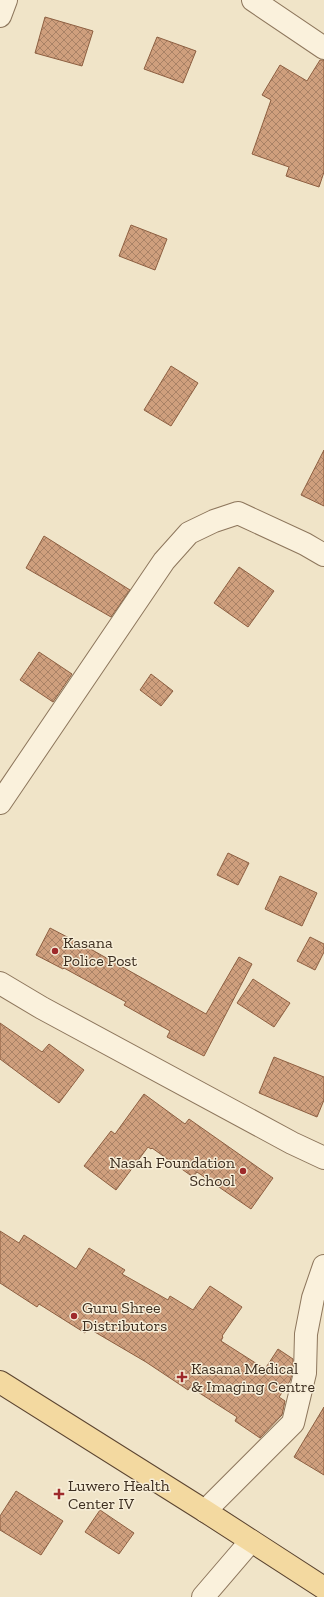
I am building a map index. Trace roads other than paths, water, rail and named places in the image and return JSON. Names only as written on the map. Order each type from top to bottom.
[{"type":"main road","points":[[0,1382],[324,1588]]},
{"type":"street","points":[[0,16],[6,0]]},
{"type":"street","points":[[253,0],[324,48]]},
{"type":"street","points":[[0,803],[164,561],[189,532],[214,521],[238,513],[306,544],[324,555]]},
{"type":"street","points":[[0,983],[42,1008],[285,1139],[324,1158]]},
{"type":"street","points":[[205,1511],[293,1423],[305,1373],[306,1334],[313,1298],[324,1266]]},
{"type":"street","points":[[203,1597],[251,1541]]},
{"type":"place","name":"Kasana Police Post","points":[[55,951]]},
{"type":"place","name":"Nasah Foundation School","points":[[243,1171]]},
{"type":"place","name":"Guru Shree Distributors","points":[[74,1316]]},
{"type":"place","name":"Kasana Medical & Imaging Centre","points":[[182,1377]]},
{"type":"place","name":"Luwero Health Center IV","points":[[59,1494]]}]
